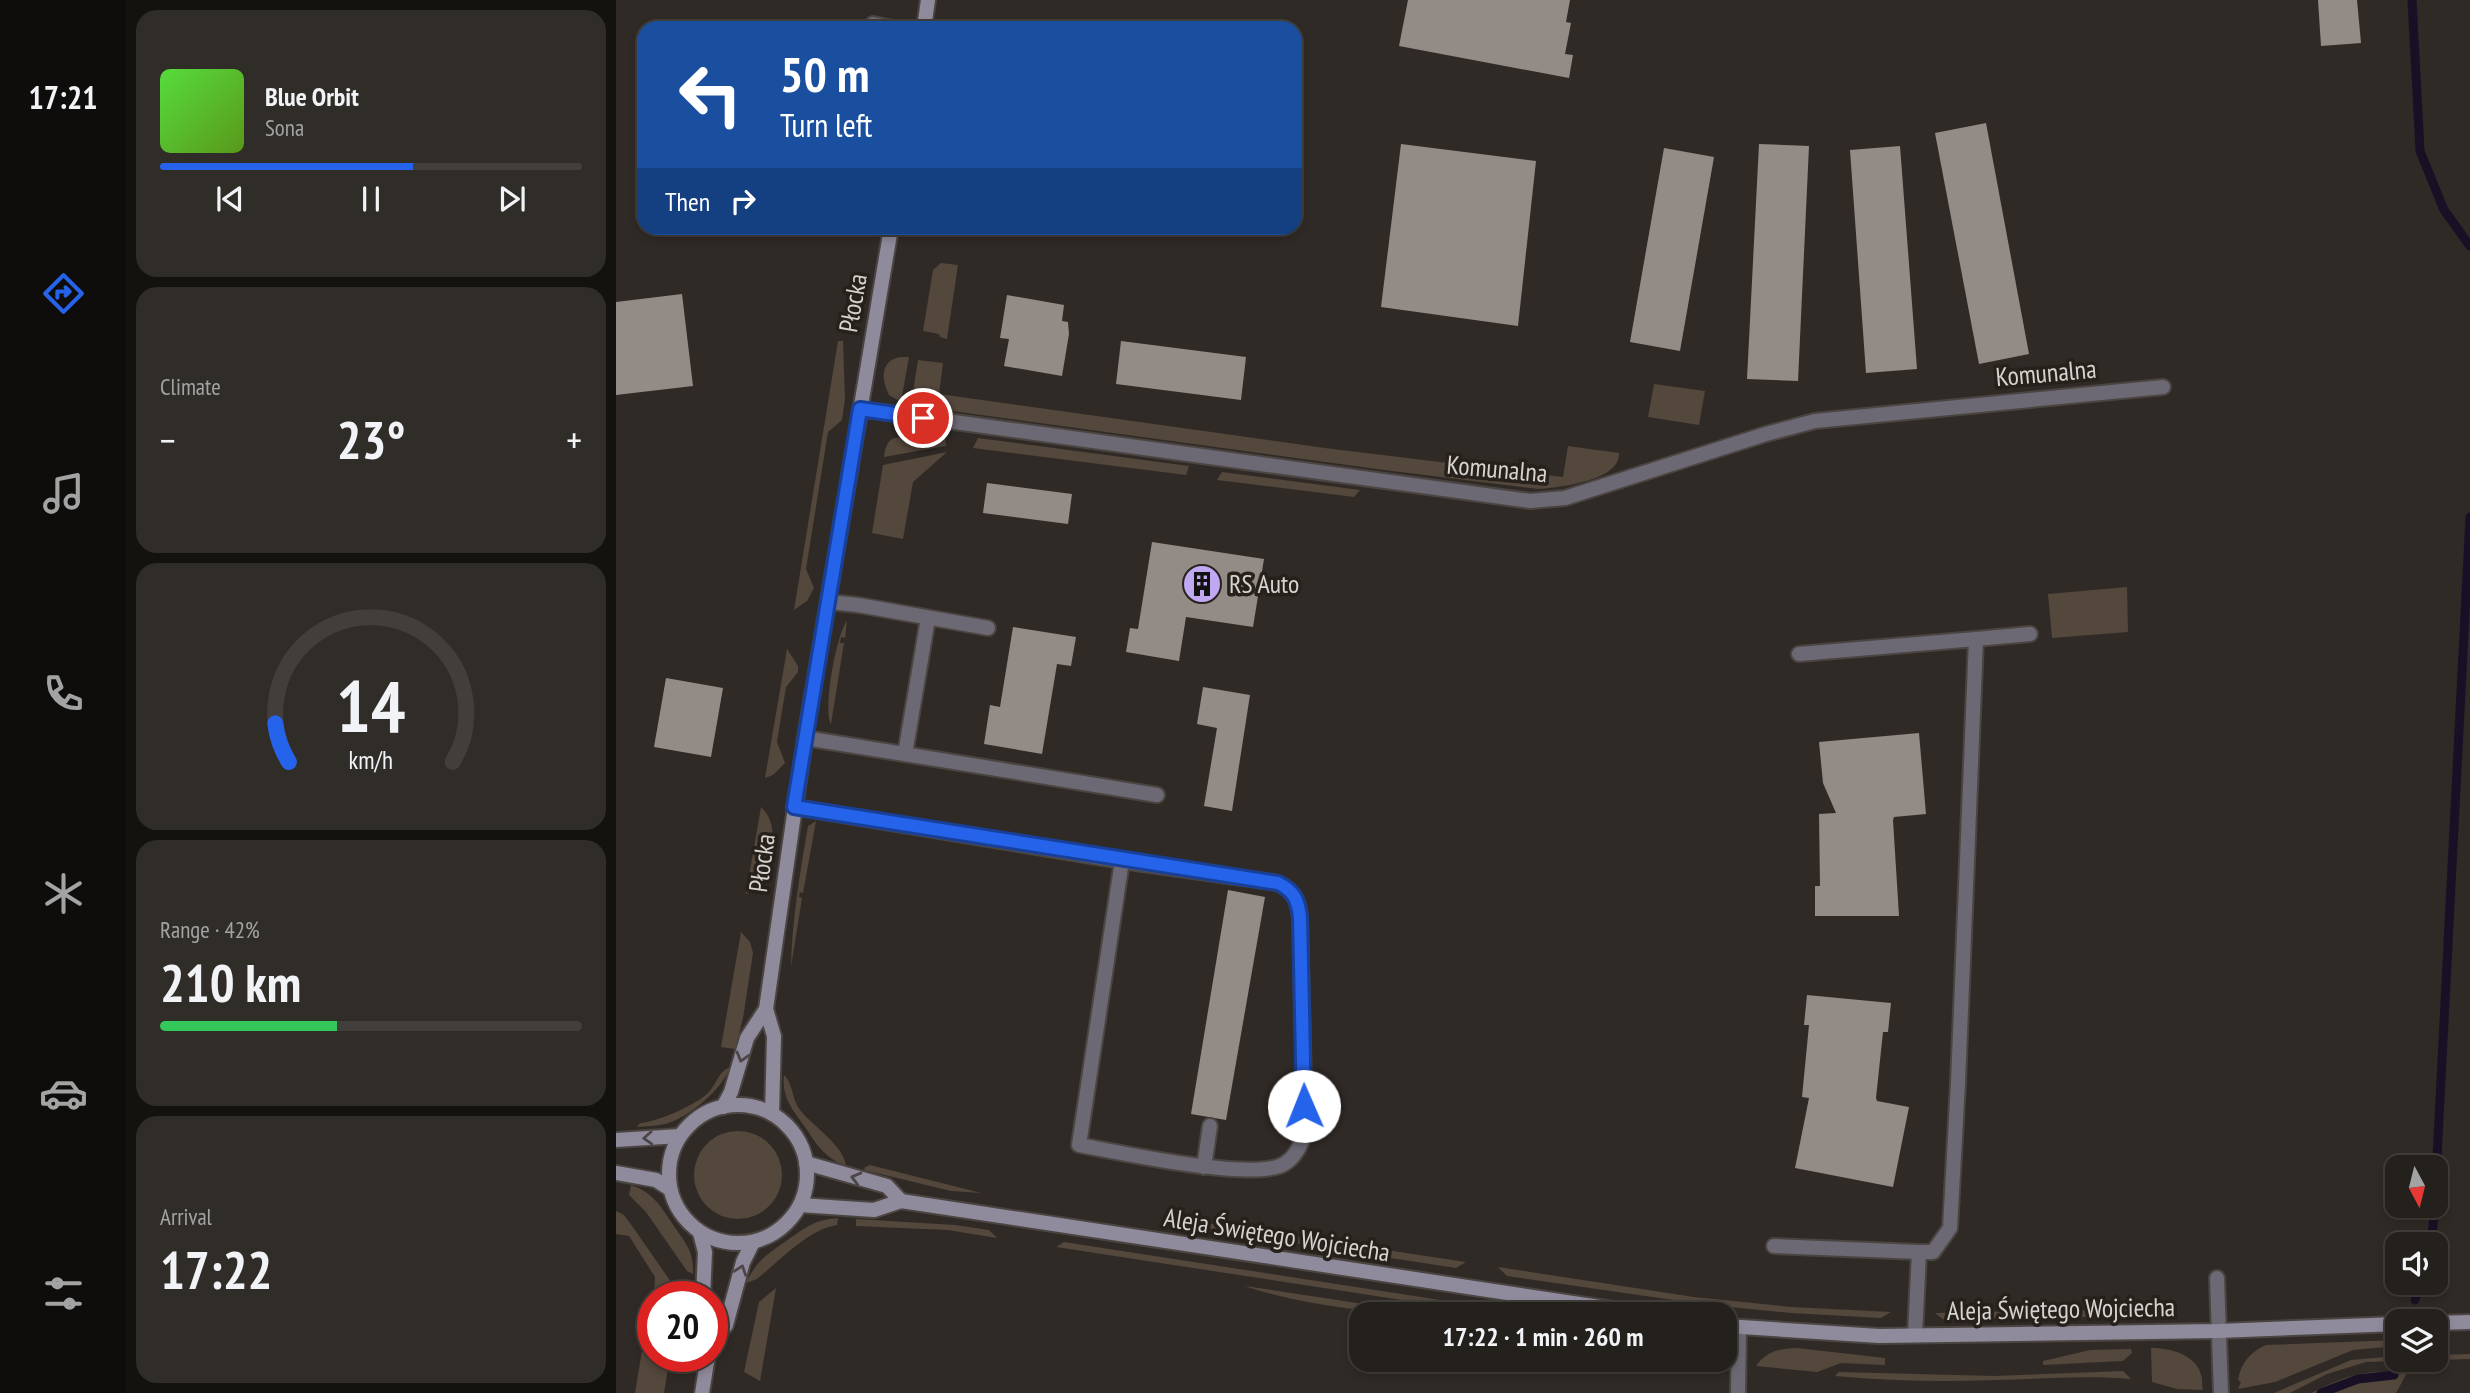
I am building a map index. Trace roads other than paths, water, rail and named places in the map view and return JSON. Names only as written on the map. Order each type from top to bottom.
[{"type":"street","points":[[924,21],[928,0]]},
{"type":"street","name":"Płocka","points":[[772,1114],[774,1036],[766,1009],[805,738],[890,235]]},
{"type":"street","name":"Komunalna","points":[[860,409],[1530,501],[1565,498],[1815,421],[2163,387]]},
{"type":"street","points":[[829,602],[988,628]]},
{"type":"street","points":[[905,754],[928,618]]},
{"type":"street","points":[[1799,654],[2030,634]]},
{"type":"street","points":[[1774,1246],[1933,1252],[1950,1228],[1976,639]]},
{"type":"street","points":[[805,738],[1157,795]]},
{"type":"street","points":[[794,807],[1122,861],[1278,883],[1289,889],[1298,901],[1305,1133],[1298,1150],[1283,1164],[1256,1169],[1203,1167],[1079,1145],[1122,861]]},
{"type":"street","name":"Płocka","points":[[723,1107],[731,1092],[747,1038],[766,1009]]},
{"type":"street","points":[[723,1107],[756,1107],[772,1114],[795,1134],[802,1148],[807,1177],[800,1205],[781,1229],[753,1242],[726,1242],[700,1233],[681,1214],[670,1189],[670,1162],[680,1136],[698,1118],[723,1107]]},
{"type":"street","points":[[1203,1167],[1210,1126]]},
{"type":"street","points":[[616,1140],[680,1136]]},
{"type":"street","name":"Aleja Świętego Wojciecha","points":[[806,1163],[887,1186],[901,1201]]},
{"type":"street","points":[[616,1173],[656,1180],[670,1189]]},
{"type":"street","name":"Aleja Świętego Wojciecha","points":[[800,1205],[874,1210],[901,1201],[1567,1302]]},
{"type":"street","points":[[700,1233],[705,1252],[704,1281]]},
{"type":"street","points":[[728,1318],[743,1262],[753,1242]]},
{"type":"street","points":[[1915,1335],[1919,1252]]},
{"type":"street","points":[[2217,1278],[2221,1393]]},
{"type":"street","points":[[2448,1323],[2470,1322]]},
{"type":"street","name":"Aleja Świętego Wojciecha","points":[[1737,1326],[1879,1336],[2218,1331],[2385,1325]]},
{"type":"street","points":[[702,1393],[705,1372]]},
{"type":"street","points":[[1736,1372],[1738,1393]]},
{"type":"waterway","points":[[2412,0],[2420,151],[2444,210],[2470,246]]},
{"type":"waterway","points":[[2437,1155],[2470,517]]},
{"type":"waterway","points":[[2432,1232],[2434,1218]]},
{"type":"waterway","points":[[2415,1300],[2416,1295]]},
{"type":"waterway","points":[[2321,1393],[2358,1379],[2394,1375]]},
{"type":"place","name":"RS Auto","points":[[1202,584]]}]
